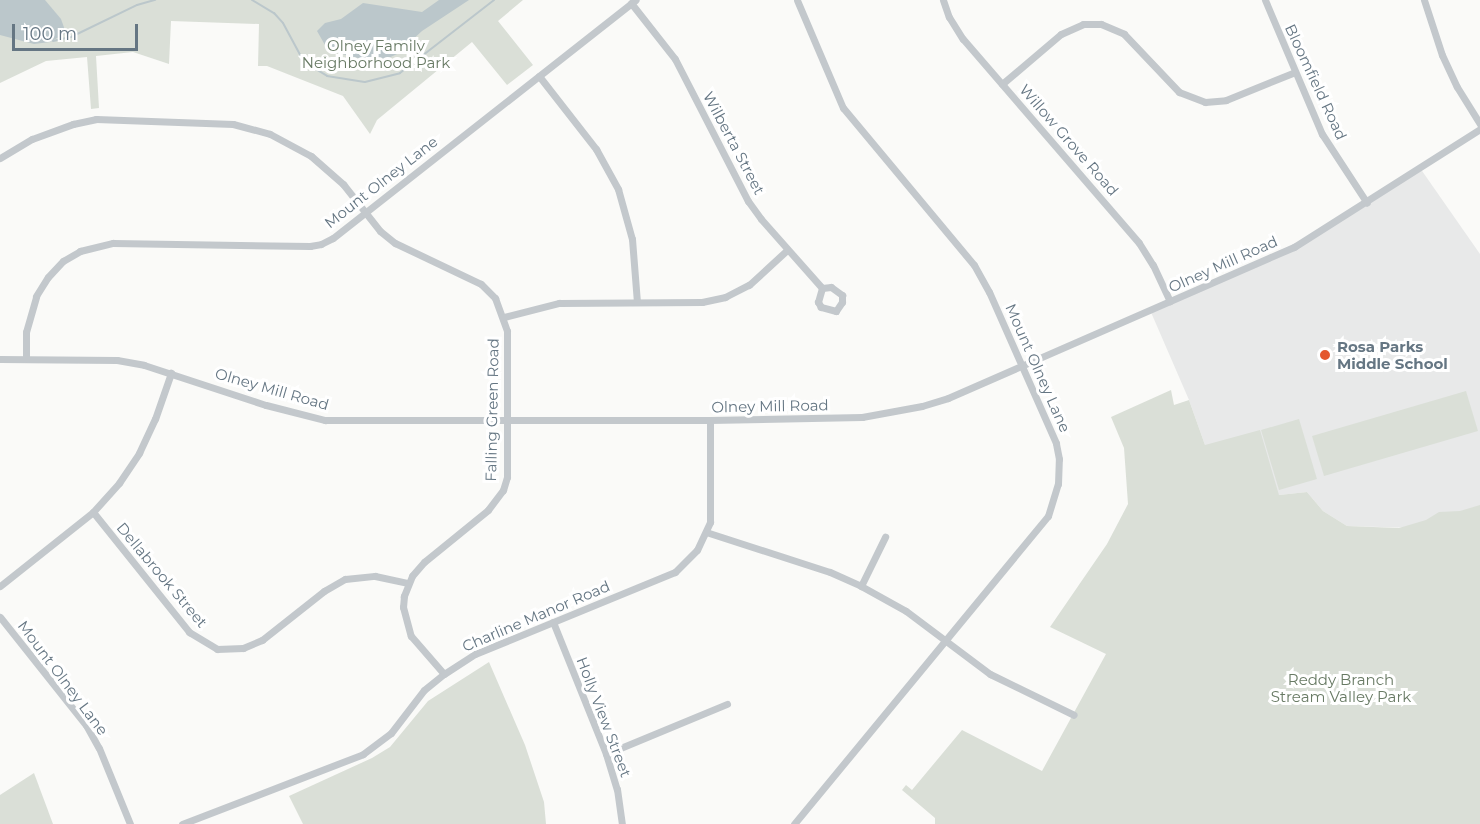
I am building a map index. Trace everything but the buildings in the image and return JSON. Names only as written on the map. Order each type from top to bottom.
[{"type":"street","name":"Mount Olney Lane","points":[[794,824],[1044,521],[1051,508],[1058,484],[1059,459],[1056,443],[989,292],[974,265],[843,108],[797,0]]},
{"type":"street","name":"Willow Grove Road","points":[[943,0],[949,17],[963,39],[1139,243],[1154,265],[1170,301]]},
{"type":"street","name":"Bloomfield Road","points":[[1265,0],[1322,134],[1367,203]]},
{"type":"street","points":[[1424,0],[1442,55],[1457,87],[1480,124]]},
{"type":"street","name":"Mount Olney Lane","points":[[26,359],[27,324],[36,296],[48,277],[63,261],[80,251],[113,243],[310,246],[333,238],[633,2]]},
{"type":"street","name":"Wilberta Street","points":[[633,2],[675,59],[748,201],[822,288]]},
{"type":"street","points":[[1002,84],[1061,34],[1083,24],[1101,24],[1124,34],[1179,92],[1205,102],[1226,100],[1295,72]]},
{"type":"street","points":[[539,76],[596,149],[618,189],[632,239],[638,302]]},
{"type":"street","name":"Falling Green Road","points":[[0,159],[32,139],[73,124],[92,120],[233,124],[270,134],[311,156],[343,184],[380,231],[395,243],[482,284],[495,298],[504,316],[507,331],[507,477],[496,502],[424,561],[408,583],[403,607],[407,628],[444,674]]},
{"type":"street","name":"Olney Mill Road","points":[[0,359],[117,360],[171,373],[266,405],[325,420],[831,419],[892,412],[948,398],[1294,247],[1367,203],[1480,129]]},
{"type":"street","points":[[504,316],[559,303],[702,302],[725,297],[749,285],[788,250]]},
{"type":"street","points":[[0,586],[93,512],[119,483],[139,453],[155,419],[171,373]]},
{"type":"street","name":"Charline Manor Road","points":[[182,824],[363,754],[391,733],[424,690],[475,654],[675,572],[691,558],[706,532],[711,513],[711,420]]},
{"type":"street","name":"Dellabrook Street","points":[[93,512],[189,632],[217,649],[243,648],[262,640],[324,591],[345,579],[375,576],[408,583]]},
{"type":"street","points":[[706,532],[830,572],[861,586],[906,610],[945,642],[990,674],[1074,715]]},
{"type":"street","points":[[861,586],[885,537]]},
{"type":"street","name":"Mount Olney Lane","points":[[0,617],[86,726],[99,748],[130,824]]},
{"type":"street","name":"Holly View Street","points":[[553,622],[606,753],[617,789],[621,824]]},
{"type":"street","points":[[606,753],[727,704]]},
{"type":"shaded area","points":[[0,0],[45,0],[61,19],[66,33],[50,42],[34,44],[0,35]]},
{"type":"shaded area","points":[[439,0],[469,0],[422,31],[397,54],[378,63],[342,54],[325,45],[317,31],[325,23],[341,19],[363,3],[422,12]]},
{"type":"shaded area","name":"Rosa Parks Middle School","points":[[1420,168],[1480,254],[1480,508],[1415,528],[1347,526],[1323,511],[1307,492],[1279,495],[1205,445],[1189,400],[1150,310],[1294,247]]},
{"type":"green space","name":"Olney Family Neighborhood Park","points":[[0,0],[523,0],[498,21],[533,65],[507,85],[472,42],[377,120],[370,134],[343,96],[267,66],[258,66],[259,24],[171,21],[169,64],[133,52],[96,56],[99,108],[91,109],[87,57],[46,61],[0,83]]},
{"type":"green space","name":"Reddy Branch Stream Valley Park","points":[[1171,390],[1174,405],[1189,400],[1205,445],[1260,430],[1279,495],[1307,492],[1323,511],[1347,526],[1399,528],[1426,520],[1439,512],[1460,511],[1480,505],[1480,824],[935,824],[935,818],[902,790],[906,785],[912,790],[962,730],[1042,771],[1106,654],[1050,627],[1107,544],[1128,504],[1124,448],[1111,417]]},
{"type":"green space","points":[[1466,391],[1478,431],[1324,476],[1312,436]]},
{"type":"green space","points":[[1299,419],[1317,479],[1279,490],[1261,430]]},
{"type":"green space","points":[[489,662],[525,745],[544,802],[546,824],[303,824],[289,796],[372,758],[390,747],[428,701]]},
{"type":"green space","points":[[34,773],[53,824],[0,824],[0,795]]},
{"type":"waterway","points":[[53,41],[71,37],[137,5],[155,0]]},
{"type":"waterway","points":[[252,0],[274,13],[283,23],[304,62],[327,76],[365,82],[400,73],[494,0]]},
{"type":"waterway","points":[[411,41],[423,57]]},
{"type":"place","name":"Rosa Parks Middle School","points":[[1325,355]]}]
